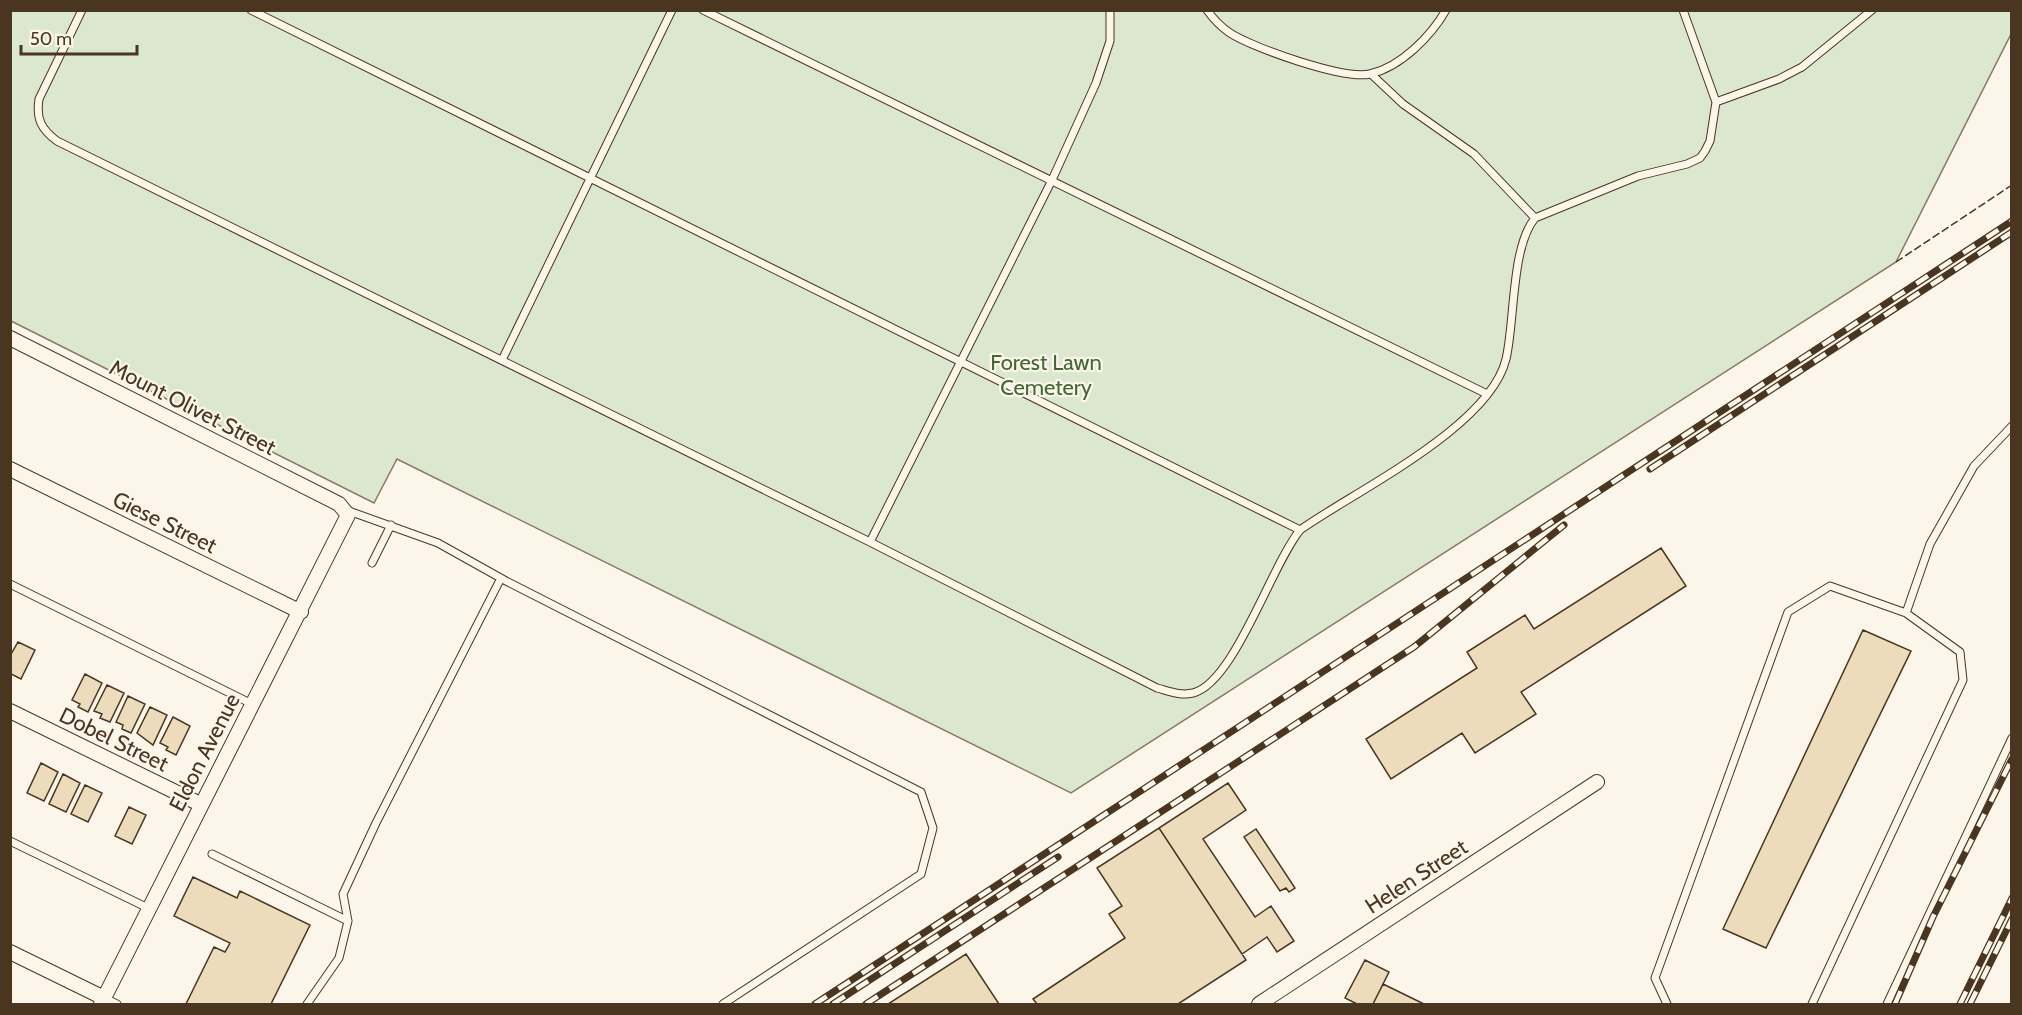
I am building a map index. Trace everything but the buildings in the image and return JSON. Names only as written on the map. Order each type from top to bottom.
[{"type":"street","name":"Mount Olivet Street","points":[[10,338],[339,504],[347,515]]},
{"type":"street","name":"Giese Street","points":[[10,470],[301,612]]},
{"type":"street","name":"Eldon Avenue","points":[[102,1001],[200,804],[301,612],[347,515]]},
{"type":"street","name":"Dobel Street","points":[[10,711],[200,804]]},
{"type":"street","name":"Helen Street","points":[[1259,1005],[1597,782]]},
{"type":"street","points":[[10,952],[102,1001]]},
{"type":"lane","points":[[82,10],[39,99],[37,113],[46,133],[74,152],[870,542],[1157,688],[1178,694],[1193,693],[1208,686],[1220,672],[1237,647],[1278,562],[1300,530],[1448,433],[1487,394],[1500,377],[1506,360],[1521,251],[1526,232],[1535,218],[1638,177],[1700,158],[1710,141],[1716,102],[1683,10]]},
{"type":"lane","points":[[251,10],[1300,530]]},
{"type":"lane","points":[[502,360],[672,10]]},
{"type":"lane","points":[[703,10],[1487,394]]},
{"type":"lane","points":[[870,542],[1052,180],[1104,62],[1110,40],[1110,10]]},
{"type":"lane","points":[[1208,10],[1215,21],[1231,34],[1255,45],[1340,73],[1371,74],[1413,49],[1429,34],[1446,10]]},
{"type":"lane","points":[[1716,102],[1779,79],[1802,67],[1872,10]]},
{"type":"lane","points":[[1371,74],[1403,104],[1474,154],[1535,218]]},
{"type":"lane","points":[[1906,613],[1930,544],[1974,466],[2012,426]]},
{"type":"lane","points":[[347,515],[391,525],[438,543],[501,578],[921,792],[933,828],[921,874],[723,1005]]},
{"type":"lane","points":[[372,563],[391,525]]},
{"type":"lane","points":[[308,1005],[339,958],[348,921],[343,894],[376,823],[501,578]]},
{"type":"lane","points":[[10,584],[252,704]]},
{"type":"lane","points":[[1667,1005],[1655,978],[1788,612],[1830,586],[1906,613],[1960,652],[1963,680],[1812,1005]]},
{"type":"lane","points":[[1887,1005],[2012,738]]},
{"type":"lane","points":[[10,841],[148,908]]},
{"type":"lane","points":[[212,854],[348,921]]},
{"type":"lane","points":[[102,1001],[117,1005]]},
{"type":"green space","name":"Forest Lawn Cemetery","points":[[2011,10],[2012,32],[1896,262],[1071,793],[397,459],[374,503],[11,321],[10,11]]},
{"type":"railway","points":[[815,1004],[2012,221]]},
{"type":"railway","points":[[1650,469],[2012,232]]},
{"type":"railway","points":[[866,1004],[1414,647],[1564,525]]},
{"type":"railway","points":[[1895,1004],[1933,917],[2012,759]]},
{"type":"railway","points":[[833,1004],[1058,857]]},
{"type":"railway","points":[[1960,1004],[2012,898]]},
{"type":"railway","points":[[1970,1004],[2012,919]]},
{"type":"fence","points":[[1896,262],[2012,185]]}]
